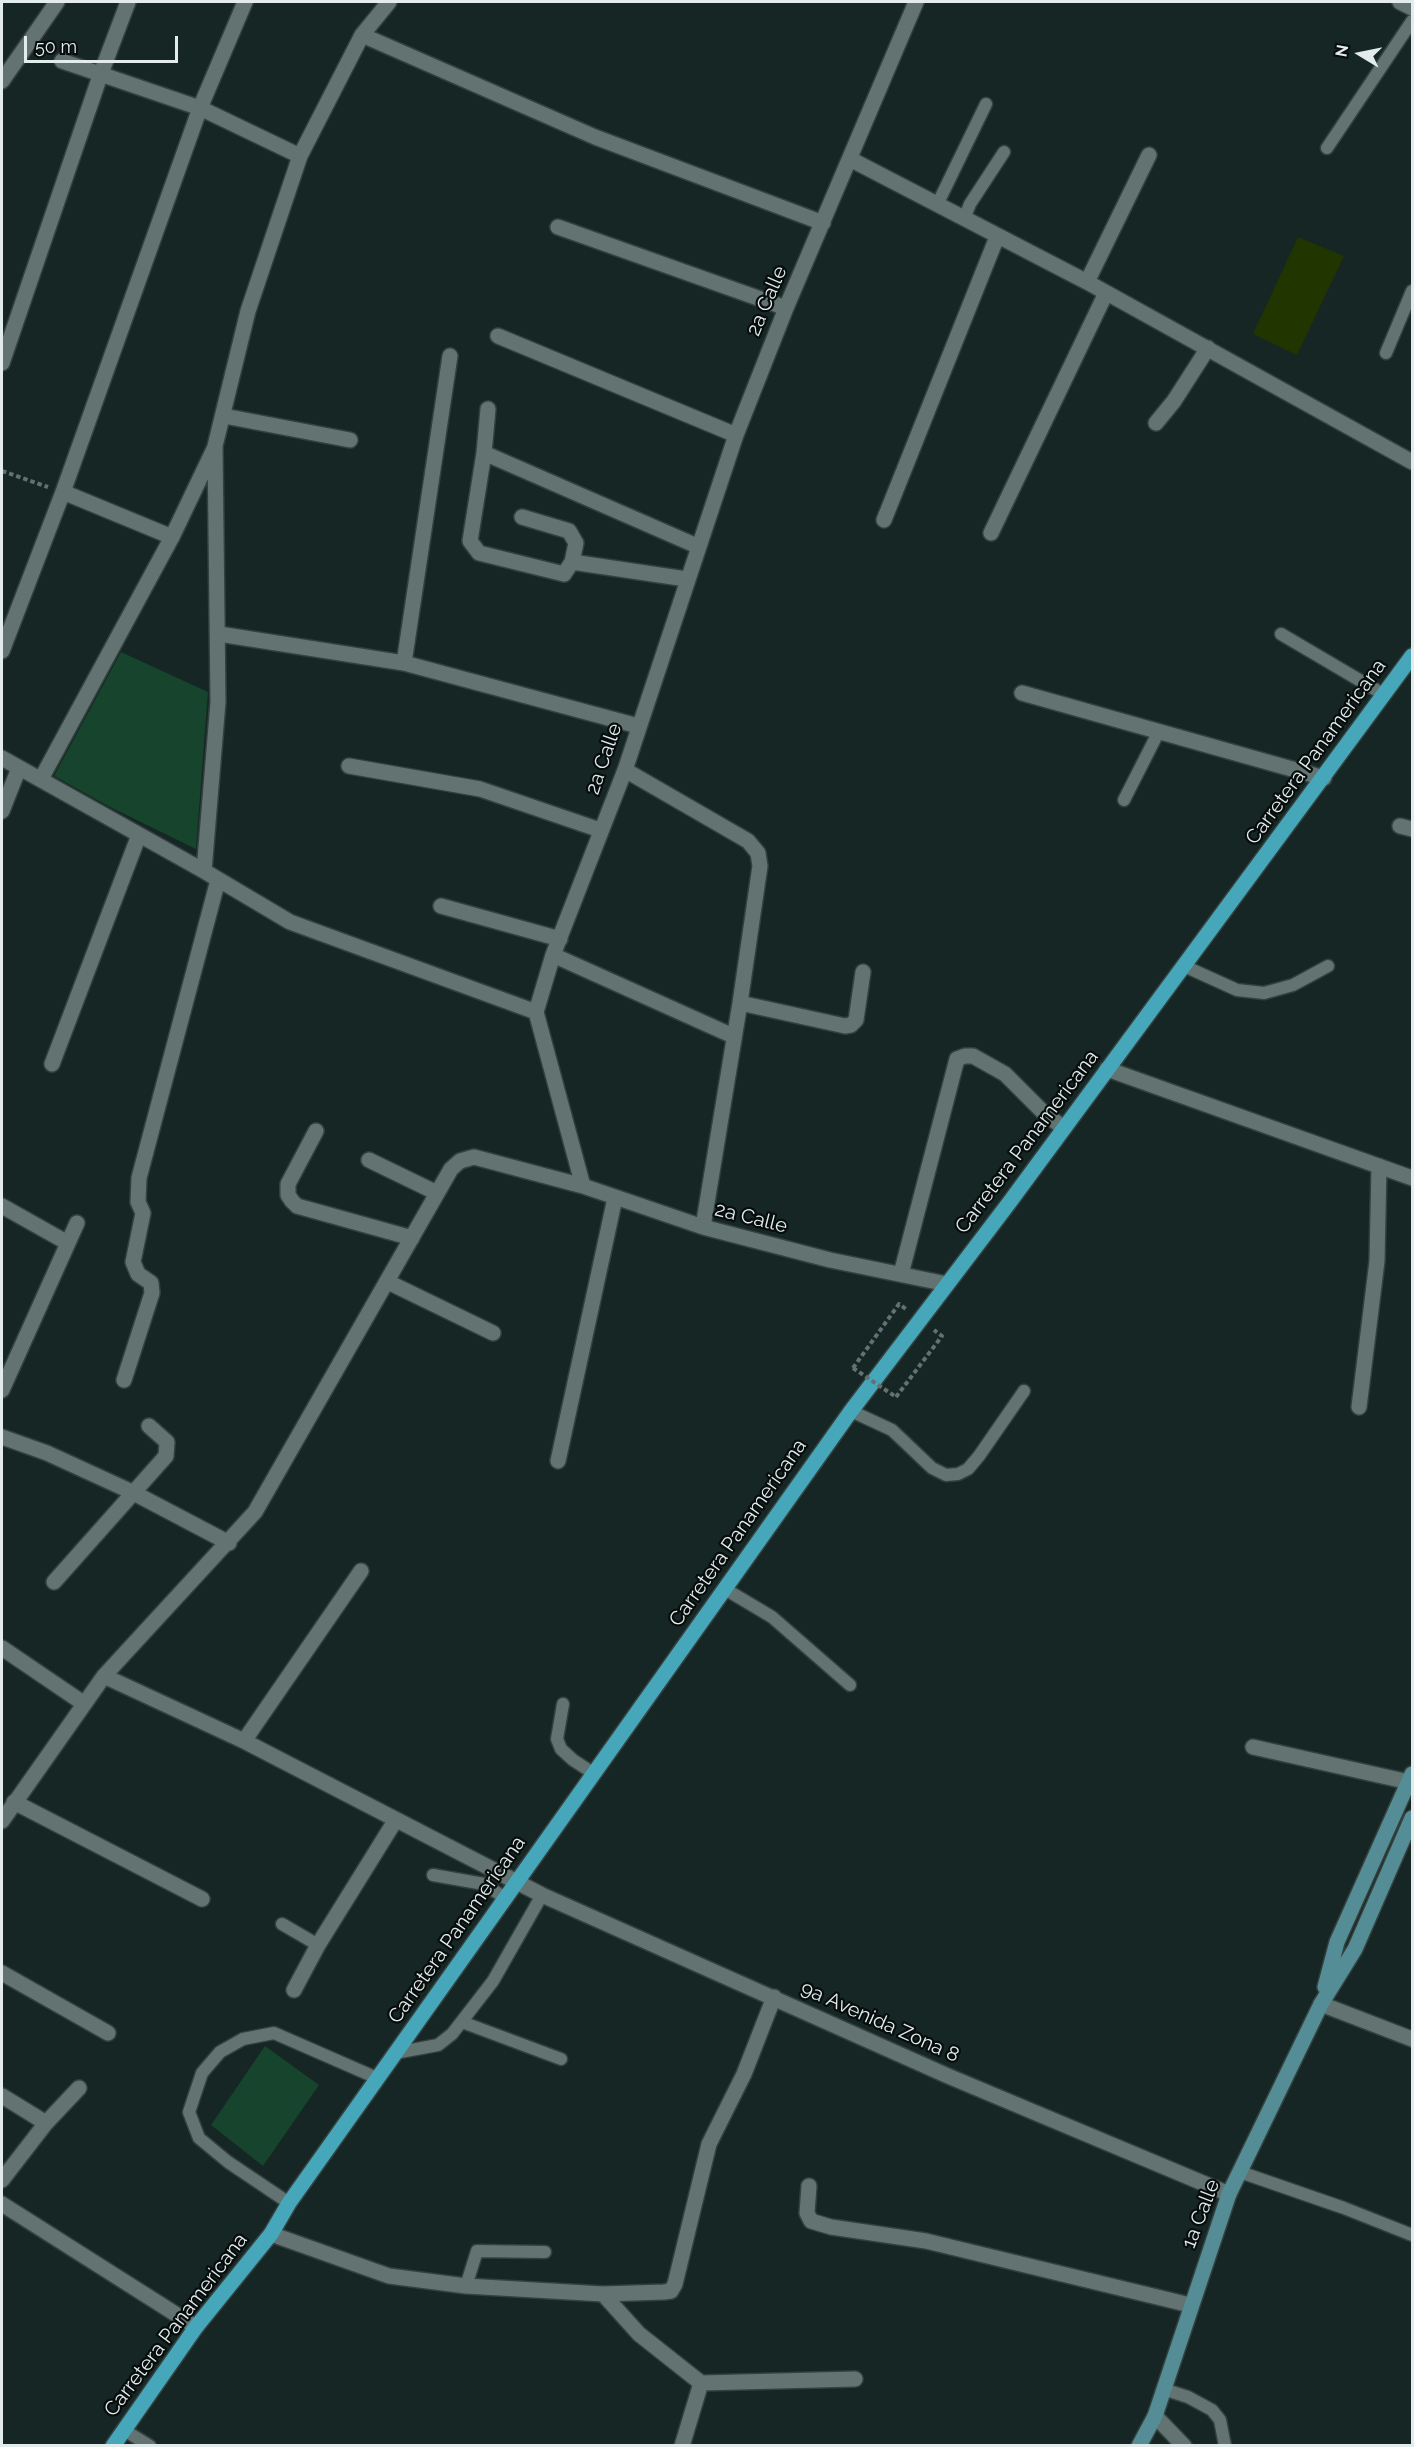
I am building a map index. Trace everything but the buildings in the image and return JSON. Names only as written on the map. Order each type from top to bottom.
[{"type":"main road","name":"Carretera Panamericana","points":[[113,2445],[196,2327],[271,2234],[289,2202],[851,1411],[1064,1128],[1413,656]]},
{"type":"street","points":[[2,81],[57,2]]},
{"type":"street","points":[[2,363],[100,76],[128,2]]},
{"type":"street","points":[[2,651],[63,492],[200,108],[244,2]]},
{"type":"street","points":[[41,779],[172,537],[215,446],[248,311],[300,156],[362,35],[388,2]]},
{"type":"street","name":"2a Calle","points":[[536,1012],[553,955],[625,770],[686,579],[736,435],[786,308],[915,2]]},
{"type":"street","points":[[1400,2],[1413,8]]},
{"type":"street","points":[[362,35],[595,137],[823,223]]},
{"type":"street","points":[[62,61],[100,76],[200,108],[300,156]]},
{"type":"street","points":[[1087,282],[1149,155]]},
{"type":"street","points":[[850,159],[1106,292],[1413,462]]},
{"type":"street","points":[[558,227],[786,308]]},
{"type":"street","points":[[884,520],[997,237]]},
{"type":"street","points":[[991,533],[1106,292]]},
{"type":"street","points":[[498,336],[736,435]]},
{"type":"street","points":[[1156,423],[1174,401],[1208,348]]},
{"type":"street","points":[[404,663],[450,356]]},
{"type":"street","points":[[488,409],[484,453],[470,541],[473,548],[479,553],[564,574],[572,562],[576,543],[569,531],[522,517]]},
{"type":"street","points":[[224,416],[350,440]]},
{"type":"street","points":[[204,871],[218,702],[215,446]]},
{"type":"street","points":[[484,453],[697,546]]},
{"type":"street","points":[[63,492],[172,537]]},
{"type":"street","points":[[572,562],[686,579]]},
{"type":"street","points":[[219,634],[404,663],[638,726]]},
{"type":"street","points":[[1022,693],[1324,778]]},
{"type":"street","points":[[2,758],[291,922],[536,1012],[583,1186]]},
{"type":"street","points":[[349,766],[480,789],[600,830]]},
{"type":"street","points":[[2,811],[19,768]]},
{"type":"street","points":[[625,770],[748,841],[758,853],[760,866],[740,1003],[703,1227]]},
{"type":"street","points":[[52,1064],[139,835]]},
{"type":"street","points":[[124,1380],[152,1293],[151,1283],[138,1274],[133,1262],[143,1213],[138,1202],[139,1178],[218,880]]},
{"type":"street","points":[[441,906],[560,939]]},
{"type":"street","points":[[553,955],[733,1036]]},
{"type":"street","points":[[740,1003],[844,1026],[851,1025],[856,1020],[863,972]]},
{"type":"street","points":[[901,1274],[957,1059],[973,1056],[1005,1074],[1045,1114],[1064,1128]]},
{"type":"street","points":[[1107,1069],[1413,1178]]},
{"type":"street","points":[[316,1131],[288,1184],[288,1195],[292,1202],[297,1206],[412,1238]]},
{"type":"street","name":"2a Calle","points":[[2,1821],[104,1676],[154,1619],[229,1543],[255,1512],[451,1169],[460,1161],[474,1157],[583,1186],[703,1227],[831,1260],[947,1284]]},
{"type":"street","points":[[369,1160],[437,1194]]},
{"type":"street","points":[[1359,1407],[1374,1295],[1379,1166]]},
{"type":"street","points":[[558,1461],[615,1198]]},
{"type":"street","points":[[2,1206],[66,1242]]},
{"type":"street","points":[[2,1390],[66,1242],[77,1223]]},
{"type":"street","points":[[387,1282],[493,1333]]},
{"type":"street","points":[[54,1582],[166,1456],[167,1442],[149,1426]]},
{"type":"street","points":[[2,1437],[47,1453],[132,1492],[229,1543]]},
{"type":"street","points":[[244,1741],[361,1571]]},
{"type":"street","points":[[2,1648],[84,1703]]},
{"type":"street","name":"9a Avenida Zona 8","points":[[104,1676],[244,1741],[542,1895],[948,2076],[1229,2194]]},
{"type":"street","points":[[1253,1748],[1411,1778]]},
{"type":"street","name":"1a Calle","points":[[1321,2004],[1337,1942],[1411,1778]]},
{"type":"street","points":[[14,1802],[202,1899]]},
{"type":"street","name":"1a Calle","points":[[1139,2445],[1155,2416],[1190,2305],[1229,2194],[1321,2004],[1355,1949],[1413,1818]]},
{"type":"street","points":[[294,1990],[318,1946],[395,1821]]},
{"type":"street","points":[[2,1973],[108,2033]]},
{"type":"street","points":[[271,2234],[389,2276],[466,2286],[603,2294],[671,2291],[675,2284],[710,2144],[744,2074],[774,1997]]},
{"type":"street","points":[[1321,2004],[1413,2039]]},
{"type":"street","points":[[2,2180],[46,2123],[79,2088]]},
{"type":"street","points":[[2,2096],[46,2123]]},
{"type":"street","points":[[809,2186],[807,2213],[812,2221],[821,2224],[926,2241],[1190,2305]]},
{"type":"street","points":[[2,2204],[196,2327]]},
{"type":"street","points":[[603,2294],[639,2334],[700,2383],[855,2379]]},
{"type":"street","points":[[682,2445],[700,2383]]},
{"type":"street","points":[[1155,2416],[1184,2445]]},
{"type":"lane","points":[[1327,148],[1413,21]]},
{"type":"lane","points":[[937,205],[987,104]]},
{"type":"lane","points":[[964,219],[970,204],[1004,152]]},
{"type":"lane","points":[[1386,353],[1413,291]]},
{"type":"lane","points":[[1281,634],[1383,694]]},
{"type":"lane","points":[[1124,800],[1158,733]]},
{"type":"lane","points":[[1184,966],[1237,990],[1264,993],[1293,986],[1328,966]]},
{"type":"lane","points":[[851,1411],[892,1430],[932,1468],[946,1475],[958,1474],[968,1469],[979,1456],[1024,1391]]},
{"type":"lane","points":[[725,1588],[772,1617],[850,1685]]},
{"type":"lane","points":[[563,1704],[557,1740],[561,1749],[573,1760],[594,1773]]},
{"type":"lane","points":[[433,1875],[484,1884],[505,1898]]},
{"type":"lane","points":[[395,2053],[438,2045],[462,2022],[493,1981],[542,1895]]},
{"type":"lane","points":[[282,1924],[318,1946]]},
{"type":"lane","points":[[462,2022],[561,2059]]},
{"type":"lane","points":[[289,2202],[228,2162],[199,2138],[189,2112],[202,2073],[220,2052],[243,2039],[274,2033],[377,2078]]},
{"type":"lane","points":[[1240,2172],[1413,2235]]},
{"type":"lane","points":[[466,2286],[474,2253],[477,2251],[545,2252]]},
{"type":"lane","points":[[1163,2389],[1188,2397],[1212,2410],[1220,2420],[1225,2445]]},
{"type":"lane","points":[[124,2430],[150,2445]]},
{"type":"path","points":[[2,471],[63,492]]},
{"type":"path","points":[[899,1304],[920,1320],[942,1336],[896,1397],[853,1368],[899,1304]]},
{"type":"green space","points":[[1298,237],[1344,256],[1297,355],[1253,334]]}]
